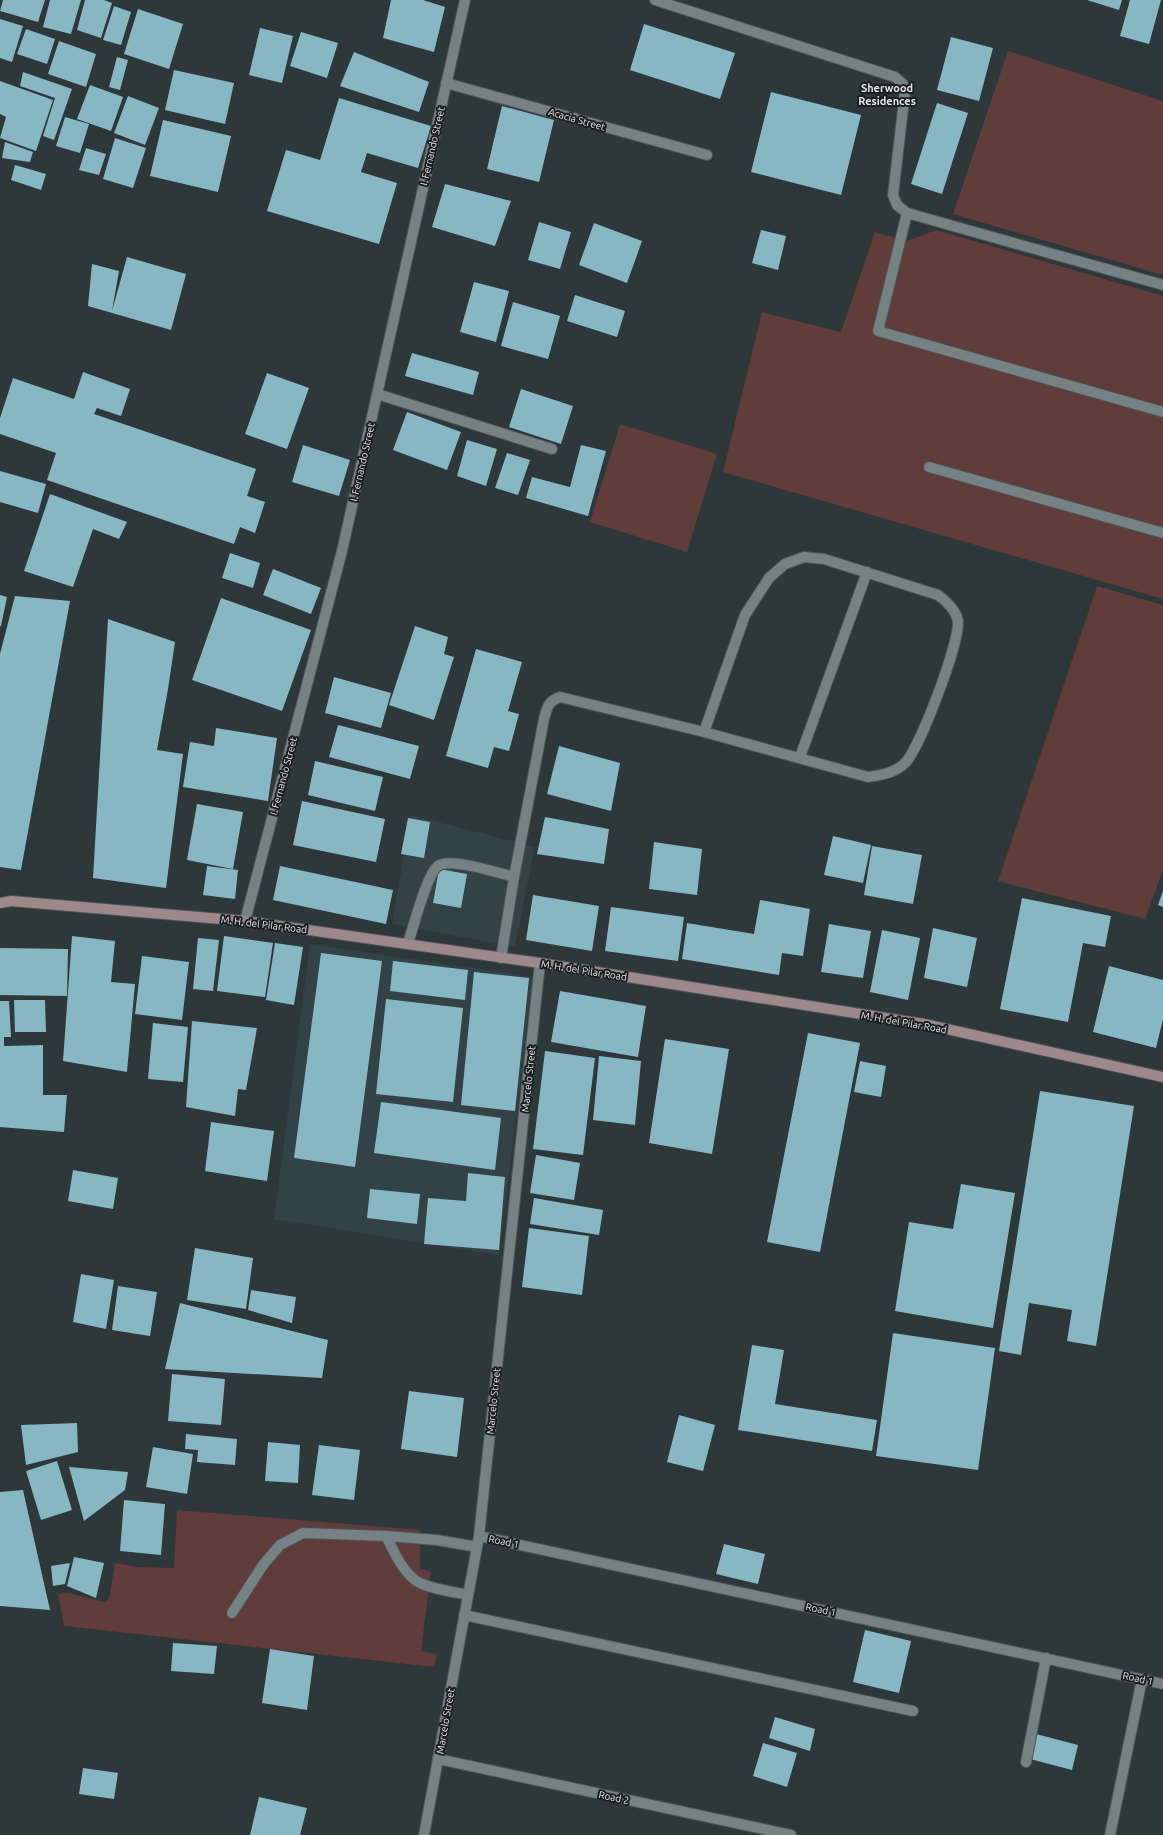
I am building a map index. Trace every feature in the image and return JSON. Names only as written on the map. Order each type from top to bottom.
[{"type":"main road","name":"M. H. del Pilar Road","points":[[0,903],[12,901],[245,921],[408,943],[924,1024],[1163,1077]]},
{"type":"street","name":"I. Fernando Street","points":[[245,921],[342,551],[465,0]]},
{"type":"street","points":[[655,0],[896,77],[903,84],[905,92],[893,195],[897,205],[907,213],[1163,285]]},
{"type":"street","name":"Acacia Street","points":[[446,83],[707,156]]},
{"type":"street","points":[[907,213],[878,331],[1163,412]]},
{"type":"street","points":[[377,394],[552,449]]},
{"type":"street","points":[[929,467],[1163,533]]},
{"type":"street","points":[[501,958],[514,877],[544,719],[548,705],[553,699],[560,697],[704,732],[800,757],[868,777],[886,774],[905,763],[928,722],[956,640],[958,620],[949,603],[938,595],[867,572],[824,559],[804,557],[785,564],[769,578],[745,615],[704,732]]},
{"type":"street","points":[[800,757],[867,572]]},
{"type":"street","points":[[408,943],[430,876],[438,866],[452,862],[514,877]]},
{"type":"street","name":"Marcelo Street","points":[[424,1835],[479,1536],[540,963]]},
{"type":"street","points":[[232,1613],[263,1564],[280,1545],[303,1534],[386,1536],[437,1540],[477,1547]]},
{"type":"street","points":[[386,1536],[402,1567],[415,1580],[439,1588],[468,1594]]},
{"type":"street","name":"Road 1","points":[[479,1536],[1163,1684]]},
{"type":"street","points":[[464,1615],[913,1710]]},
{"type":"street","points":[[1026,1762],[1046,1658]]},
{"type":"street","points":[[1110,1835],[1142,1679]]},
{"type":"street","name":"Road 2","points":[[438,1759],[791,1835]]},
{"type":"shaded area","points":[[1008,51],[1163,101],[1163,275],[953,214]]},
{"type":"shaded area","points":[[936,230],[1163,296],[1163,599],[723,472],[762,312],[841,332],[875,232],[907,241]]},
{"type":"shaded area","points":[[620,424],[717,454],[687,552],[590,522]]},
{"type":"shaded area","points":[[1097,586],[1163,605],[1163,870],[1145,919],[998,881]]},
{"type":"shaded area","points":[[411,815],[535,847],[515,947],[392,924]]},
{"type":"shaded area","points":[[310,944],[533,977],[499,1255],[274,1219]]},
{"type":"shaded area","points":[[177,1510],[420,1530],[420,1569],[431,1571],[421,1651],[437,1654],[434,1667],[64,1626],[58,1594],[69,1593],[103,1602],[109,1599],[115,1563],[138,1567],[174,1568]]},
{"type":"building","points":[[3,0],[45,0],[38,22],[0,11]]},
{"type":"building","points":[[50,0],[81,0],[71,34],[43,27]]},
{"type":"building","points":[[85,0],[104,0],[112,3],[101,38],[77,30]]},
{"type":"building","points":[[391,0],[423,0],[445,7],[434,52],[383,38]]},
{"type":"building","points":[[1087,0],[1122,0],[1119,10]]},
{"type":"building","points":[[1130,0],[1161,0],[1149,44],[1120,36]]},
{"type":"building","points":[[114,6],[131,12],[121,45],[103,40]]},
{"type":"building","points":[[138,9],[183,24],[169,69],[124,54]]},
{"type":"building","points":[[0,19],[23,26],[12,62],[0,58]]},
{"type":"building","points":[[644,24],[735,53],[720,99],[630,70]]},
{"type":"building","points":[[260,28],[293,36],[282,83],[249,75]]},
{"type":"building","points":[[26,29],[55,39],[47,64],[17,54]]},
{"type":"building","points":[[301,32],[338,43],[327,78],[290,66]]},
{"type":"building","points":[[951,37],[993,48],[979,101],[937,90]]},
{"type":"building","points":[[59,41],[96,54],[86,87],[48,74]]},
{"type":"building","points":[[354,52],[429,82],[419,112],[340,86]]},
{"type":"building","points":[[117,57],[128,60],[120,90],[109,87]]},
{"type":"building","points":[[174,70],[234,83],[225,124],[165,110]]},
{"type":"building","points":[[23,72],[72,89],[54,140],[43,136],[55,98],[20,86]]},
{"type":"building","points":[[0,81],[53,100],[36,151],[0,138],[6,117],[0,114]]},
{"type":"building","points":[[90,85],[123,97],[111,131],[77,119]]},
{"type":"building","points":[[771,92],[861,115],[841,195],[751,172]]},
{"type":"building","points":[[128,96],[159,108],[145,145],[114,133]]},
{"type":"building","points":[[339,98],[431,126],[418,168],[367,153],[361,172],[397,183],[379,244],[267,211],[286,150],[320,160]]},
{"type":"building","points":[[937,103],[968,113],[942,194],[911,184]]},
{"type":"building","points":[[502,106],[554,120],[539,182],[487,169]]},
{"type":"building","points":[[65,117],[89,124],[80,153],[56,146]]},
{"type":"building","points":[[163,120],[231,136],[218,192],[150,176]]},
{"type":"building","points":[[115,138],[146,148],[133,188],[103,179]]},
{"type":"building","points":[[5,142],[33,152],[30,162],[2,158]]},
{"type":"building","points":[[86,148],[106,154],[99,175],[79,170]]},
{"type":"building","points":[[15,165],[46,174],[41,190],[11,180]]},
{"type":"building","points":[[445,184],[511,201],[495,246],[432,227]]},
{"type":"building","points":[[539,222],[571,232],[560,269],[528,260]]},
{"type":"building","points":[[594,223],[642,241],[627,283],[579,265]]},
{"type":"building","points":[[761,230],[786,236],[778,270],[752,263]]},
{"type":"building","points":[[127,257],[186,274],[171,330],[88,306],[92,264],[119,271],[112,311]]},
{"type":"building","points":[[474,282],[509,291],[496,342],[460,332]]},
{"type":"building","points":[[575,295],[625,311],[617,337],[567,321]]},
{"type":"building","points":[[513,302],[560,316],[548,359],[501,346]]},
{"type":"building","points":[[412,353],[479,372],[473,395],[405,376]]},
{"type":"building","points":[[83,372],[130,389],[121,416],[97,408],[94,414],[256,469],[247,496],[265,502],[255,533],[240,527],[234,544],[47,480],[56,453],[0,434],[0,418],[13,378],[74,399]]},
{"type":"building","points":[[267,373],[309,388],[287,449],[245,434]]},
{"type":"building","points":[[521,389],[573,406],[561,444],[509,427]]},
{"type":"building","points":[[407,412],[461,432],[447,470],[393,450]]},
{"type":"building","points":[[467,440],[497,449],[486,486],[457,476]]},
{"type":"building","points":[[303,445],[350,460],[339,496],[292,482]]},
{"type":"building","points":[[581,445],[606,451],[588,516],[526,498],[532,477],[570,487]]},
{"type":"building","points":[[507,453],[530,460],[518,495],[495,488]]},
{"type":"building","points":[[0,471],[46,484],[38,513],[0,502]]},
{"type":"building","points":[[50,494],[127,522],[119,539],[93,529],[73,587],[24,571]]},
{"type":"building","points":[[230,553],[260,563],[253,588],[222,578]]},
{"type":"building","points":[[273,569],[321,588],[311,614],[263,595]]},
{"type":"building","points":[[0,595],[7,597],[1,626],[0,626]]},
{"type":"building","points":[[15,596],[70,601],[21,870],[0,867],[0,654]]},
{"type":"building","points":[[221,598],[311,630],[282,711],[192,680]]},
{"type":"building","points":[[108,619],[175,642],[157,750],[183,754],[166,888],[93,878]]},
{"type":"building","points":[[415,626],[448,637],[444,654],[454,657],[434,720],[389,705]]},
{"type":"building","points":[[476,649],[522,662],[508,711],[519,714],[509,751],[494,747],[488,768],[446,756]]},
{"type":"building","points":[[334,677],[391,693],[381,728],[325,713]]},
{"type":"building","points":[[338,725],[419,746],[410,779],[329,757]]},
{"type":"building","points":[[216,728],[277,738],[268,801],[183,787],[190,742],[214,746]]},
{"type":"building","points":[[559,746],[620,763],[611,811],[547,794]]},
{"type":"building","points":[[315,761],[383,777],[375,811],[308,795]]},
{"type":"building","points":[[302,801],[385,819],[376,862],[293,845]]},
{"type":"building","points":[[197,804],[243,812],[233,869],[187,860]]},
{"type":"building","points":[[545,817],[609,829],[604,864],[537,854]]},
{"type":"building","points":[[408,818],[430,822],[424,858],[401,854]]},
{"type":"building","points":[[833,836],[871,845],[863,883],[824,875]]},
{"type":"building","points":[[654,842],[702,849],[697,895],[649,889]]},
{"type":"building","points":[[872,846],[922,855],[913,904],[864,895]]},
{"type":"building","points":[[207,866],[238,870],[235,899],[203,895]]},
{"type":"building","points":[[280,866],[393,890],[386,924],[273,900]]},
{"type":"building","points":[[439,869],[467,874],[461,908],[433,903]]},
{"type":"building","points":[[1163,891],[1163,907],[1158,905]]},
{"type":"building","points":[[533,895],[599,906],[592,951],[526,940]]},
{"type":"building","points":[[1022,898],[1111,916],[1105,947],[1083,943],[1068,1022],[1000,1009]]},
{"type":"building","points":[[760,900],[810,909],[803,956],[782,953],[779,975],[682,959],[687,923],[754,934]]},
{"type":"building","points":[[611,907],[684,917],[678,961],[605,951]]},
{"type":"building","points":[[829,924],[871,931],[863,978],[821,972]]},
{"type":"building","points":[[933,928],[977,938],[967,987],[924,978]]},
{"type":"building","points":[[882,930],[920,938],[908,1000],[870,992]]},
{"type":"building","points":[[72,936],[115,941],[111,982],[135,984],[127,1072],[63,1061]]},
{"type":"building","points":[[224,936],[273,943],[265,997],[217,991]]},
{"type":"building","points":[[198,938],[219,940],[213,991],[193,989]]},
{"type":"building","points":[[275,943],[303,947],[294,1005],[266,1000]]},
{"type":"building","points":[[0,948],[68,949],[67,996],[0,995]]},
{"type":"building","points":[[321,953],[382,961],[355,1167],[294,1158]]},
{"type":"building","points":[[142,956],[189,962],[182,1020],[135,1014]]},
{"type":"building","points":[[393,961],[468,970],[465,1000],[390,991]]},
{"type":"building","points":[[1109,966],[1163,980],[1163,1019],[1156,1048],[1093,1032]]},
{"type":"building","points":[[474,972],[529,978],[515,1111],[461,1105]]},
{"type":"building","points":[[560,991],[646,1006],[638,1057],[551,1042]]},
{"type":"building","points":[[386,999],[463,1008],[453,1102],[376,1094]]},
{"type":"building","points":[[14,1000],[45,1000],[46,1032],[15,1032]]},
{"type":"building","points":[[0,1001],[9,1001],[11,1037],[4,1037],[4,1046],[43,1045],[43,1095],[67,1095],[64,1132],[0,1127]]},
{"type":"building","points":[[192,1021],[257,1028],[246,1090],[238,1089],[235,1116],[186,1107]]},
{"type":"building","points":[[153,1023],[188,1027],[183,1082],[148,1079]]},
{"type":"building","points":[[808,1033],[860,1043],[820,1252],[767,1242]]},
{"type":"building","points":[[665,1039],[729,1049],[712,1154],[649,1143]]},
{"type":"building","points":[[545,1051],[595,1058],[583,1155],[533,1149]]},
{"type":"building","points":[[599,1056],[641,1061],[635,1125],[593,1120]]},
{"type":"building","points":[[860,1061],[886,1066],[881,1097],[854,1092]]},
{"type":"building","points":[[1040,1091],[1134,1106],[1096,1346],[1067,1341],[1072,1310],[1029,1303],[1021,1355],[999,1351]]},
{"type":"building","points":[[381,1102],[501,1118],[495,1170],[374,1153]]},
{"type":"building","points":[[211,1122],[274,1131],[267,1181],[205,1171]]},
{"type":"building","points":[[536,1155],[580,1163],[574,1200],[530,1193]]},
{"type":"building","points":[[73,1170],[118,1178],[113,1209],[68,1201]]},
{"type":"building","points":[[468,1173],[505,1177],[499,1250],[424,1244],[428,1198],[466,1201]]},
{"type":"building","points":[[961,1184],[1015,1193],[993,1328],[895,1311],[909,1222],[953,1229]]},
{"type":"building","points":[[370,1189],[420,1194],[417,1224],[367,1218]]},
{"type":"building","points":[[534,1198],[603,1210],[599,1235],[530,1224]]},
{"type":"building","points":[[529,1228],[589,1236],[582,1295],[522,1287]]},
{"type":"building","points":[[195,1248],[253,1258],[246,1309],[187,1300]]},
{"type":"building","points":[[81,1274],[114,1280],[106,1329],[73,1322]]},
{"type":"building","points":[[118,1286],[157,1292],[150,1336],[112,1330]]},
{"type":"building","points":[[251,1290],[296,1297],[292,1323],[248,1310]]},
{"type":"building","points":[[180,1303],[328,1340],[322,1378],[165,1369]]},
{"type":"building","points":[[893,1333],[995,1348],[978,1470],[876,1456]]},
{"type":"building","points":[[752,1345],[784,1350],[775,1404],[877,1420],[872,1451],[738,1430]]},
{"type":"building","points":[[172,1374],[225,1379],[221,1425],[168,1421]]},
{"type":"building","points":[[409,1391],[464,1398],[457,1457],[401,1449]]},
{"type":"building","points":[[679,1415],[715,1425],[703,1471],[667,1462]]},
{"type":"building","points":[[77,1423],[78,1452],[26,1465],[21,1425]]},
{"type":"building","points":[[186,1434],[237,1439],[235,1465],[197,1462],[198,1450],[185,1449]]},
{"type":"building","points":[[268,1442],[300,1445],[298,1483],[265,1481]]},
{"type":"building","points":[[319,1445],[360,1450],[354,1500],[312,1495]]},
{"type":"building","points":[[153,1447],[193,1454],[187,1494],[146,1487]]},
{"type":"building","points":[[57,1461],[72,1510],[41,1520],[26,1471]]},
{"type":"building","points":[[69,1467],[128,1472],[125,1490],[84,1521]]},
{"type":"building","points":[[23,1490],[50,1610],[0,1606],[0,1492]]},
{"type":"building","points":[[124,1500],[165,1504],[161,1555],[120,1551]]},
{"type":"building","points":[[724,1544],[765,1554],[758,1584],[716,1574]]},
{"type":"building","points":[[74,1557],[104,1563],[96,1598],[67,1586]]},
{"type":"building","points":[[70,1563],[65,1584],[53,1586],[51,1566]]},
{"type":"building","points":[[865,1630],[911,1641],[899,1693],[853,1682]]},
{"type":"building","points":[[173,1643],[217,1646],[214,1674],[171,1671]]},
{"type":"building","points":[[270,1649],[314,1656],[307,1710],[262,1703]]},
{"type":"building","points":[[775,1717],[815,1729],[810,1751],[769,1738]]},
{"type":"building","points":[[1036,1734],[1078,1745],[1072,1770],[1030,1759]]},
{"type":"building","points":[[763,1743],[797,1753],[787,1787],[753,1776]]},
{"type":"building","points":[[83,1768],[118,1773],[114,1799],[79,1794]]},
{"type":"building","points":[[259,1797],[307,1808],[300,1835],[250,1835]]},
{"type":"district","name":"Sherwood Residences","points":[[887,94]]}]
